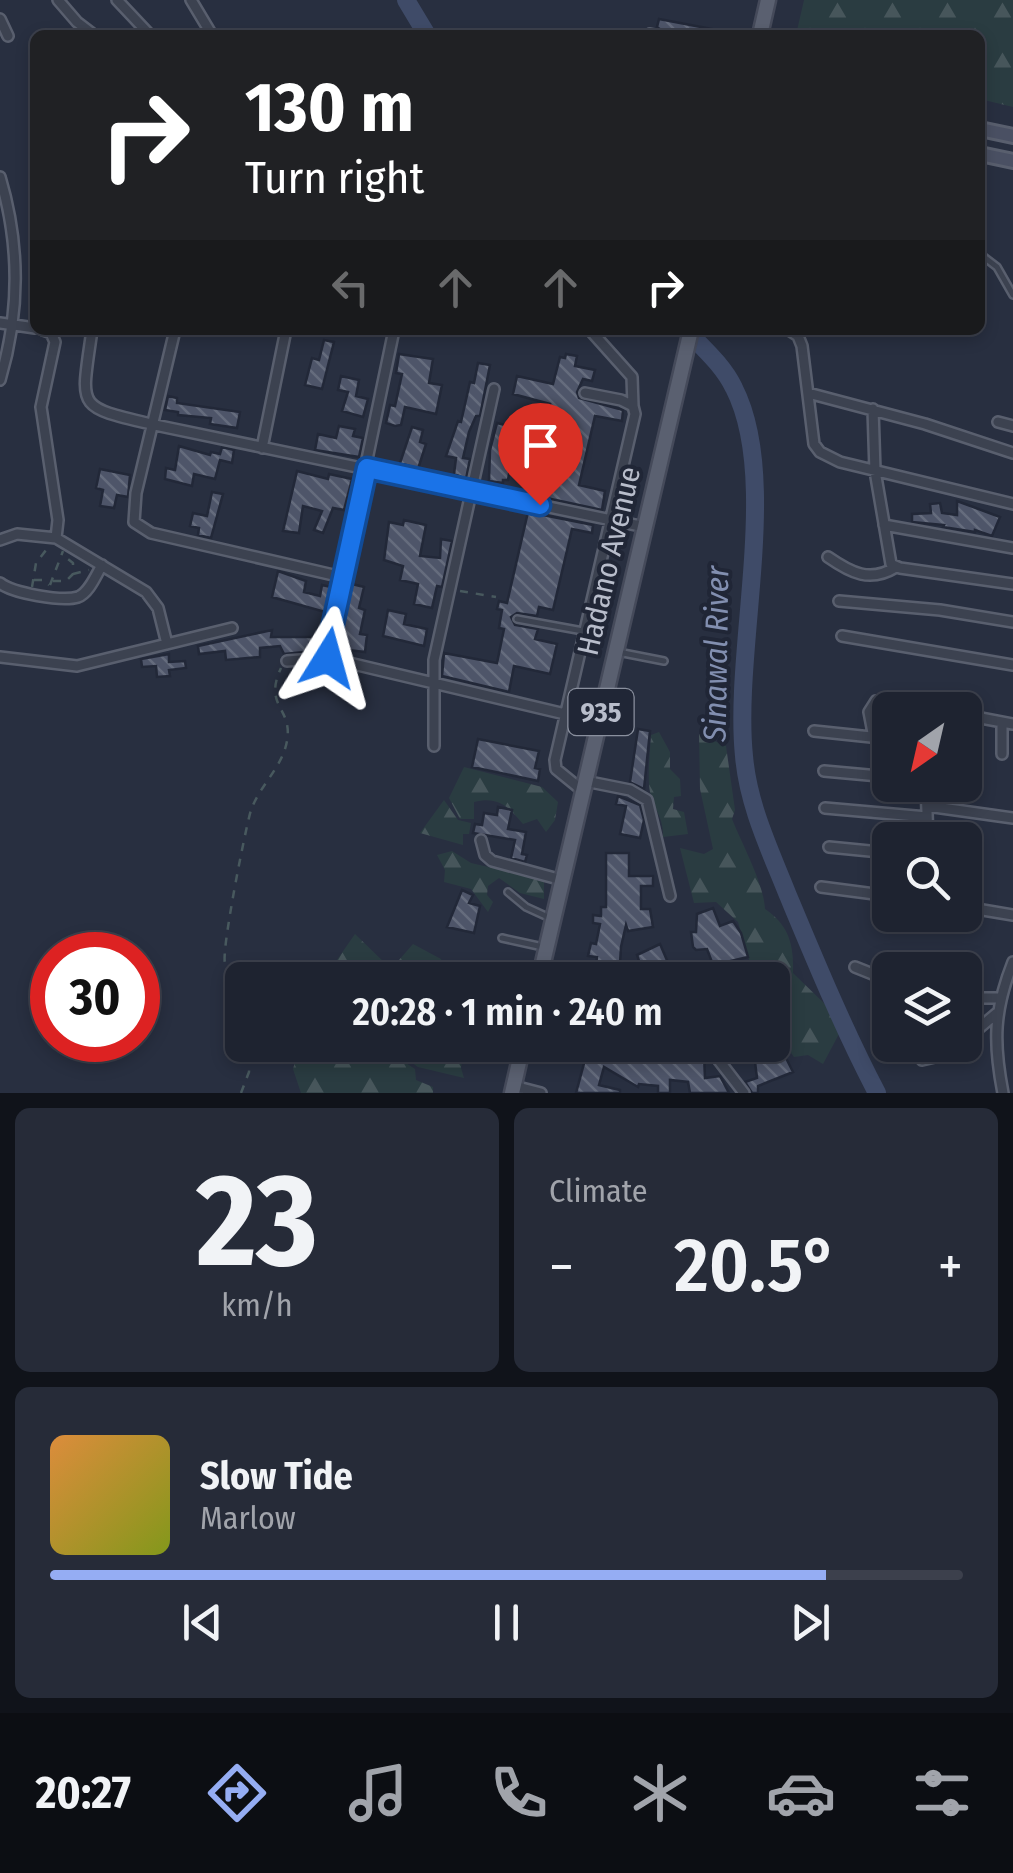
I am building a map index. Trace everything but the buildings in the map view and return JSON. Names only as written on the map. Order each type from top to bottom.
[{"type":"main road","points":[[761,30],[768,0]]},
{"type":"main road","name":"Hadano Avenue","points":[[542,962],[690,335]]},
{"type":"main road","points":[[513,1090],[519,1062]]},
{"type":"street","points":[[58,0],[87,30]]},
{"type":"street","points":[[117,0],[145,30]]},
{"type":"street","points":[[191,0],[209,30]]},
{"type":"street","points":[[0,19],[8,36]]},
{"type":"street","points":[[985,130],[1013,136]]},
{"type":"street","points":[[985,155],[1013,161]]},
{"type":"street","points":[[0,177],[14,256],[12,324],[0,380]]},
{"type":"street","points":[[0,322],[30,327]]},
{"type":"street","points":[[52,335],[55,342],[41,407],[60,540]]},
{"type":"street","points":[[91,335],[84,392],[88,402],[111,414],[645,527]]},
{"type":"street","points":[[174,335],[136,492],[133,516],[137,527],[342,576]]},
{"type":"street","points":[[262,448],[285,335]]},
{"type":"street","points":[[328,658],[393,335]]},
{"type":"street","points":[[594,335],[632,377],[634,422],[555,766],[584,786],[630,790],[647,800],[670,896]]},
{"type":"street","points":[[795,335],[801,340],[814,444],[820,452],[840,462],[1013,504]]},
{"type":"street","points":[[434,746],[434,660],[494,390]]},
{"type":"street","points":[[808,392],[1013,453]]},
{"type":"street","points":[[584,393],[633,406]]},
{"type":"street","points":[[873,409],[875,471],[889,560],[896,567]]},
{"type":"street","points":[[998,422],[1013,426]]},
{"type":"street","points":[[884,525],[1013,548]]},
{"type":"street","points":[[0,540],[16,534],[60,540],[152,597],[167,644]]},
{"type":"street","points":[[828,557],[860,576],[881,575],[896,567],[1013,584]]},
{"type":"street","points":[[0,583],[8,589],[32,594],[49,587],[82,596],[101,566]]},
{"type":"street","points":[[839,601],[940,610],[1013,622]]},
{"type":"street","points":[[0,657],[77,666],[232,628]]},
{"type":"street","points":[[842,636],[1013,666]]},
{"type":"street","points":[[286,661],[328,658],[565,714]]},
{"type":"street","points":[[982,718],[1007,723],[1002,754]]},
{"type":"street","points":[[814,730],[872,738]]},
{"type":"street","points":[[824,771],[872,775]]},
{"type":"street","points":[[927,802],[927,822]]},
{"type":"street","points":[[826,808],[1013,818]]},
{"type":"street","points":[[482,840],[485,854],[492,861],[562,880]]},
{"type":"street","points":[[829,847],[872,852]]},
{"type":"street","points":[[820,887],[872,894]]},
{"type":"street","points":[[982,910],[1013,915]]},
{"type":"street","points":[[1003,1093],[995,1042],[997,1013],[1013,962]]},
{"type":"street","points":[[855,967],[872,974]]},
{"type":"street","points":[[982,998],[999,998]]},
{"type":"street","points":[[982,1026],[997,1013]]},
{"type":"street","points":[[723,1062],[744,1093]]},
{"type":"street","points":[[513,1090],[542,1093]]},
{"type":"lane","points":[[985,258],[997,267],[1013,296]]},
{"type":"lane","points":[[517,620],[586,631]]},
{"type":"lane","points":[[616,652],[664,661]]},
{"type":"lane","points":[[508,892],[526,907],[553,919]]},
{"type":"lane","points":[[502,938],[546,948]]},
{"type":"path","points":[[49,587],[62,555],[60,540]]},
{"type":"path","points":[[32,594],[36,564],[60,540]]},
{"type":"path","points":[[62,555],[73,564],[73,574]]},
{"type":"path","points":[[49,587],[73,574],[101,566]]},
{"type":"path","points":[[33,580],[43,580],[49,587]]},
{"type":"path","points":[[449,588],[496,597]]},
{"type":"path","points":[[225,963],[234,887],[250,813],[286,748],[288,722],[274,691],[286,661]]},
{"type":"path","points":[[241,1093],[249,1062]]},
{"type":"green space","points":[[804,0],[1013,0],[1013,107],[985,100],[985,30],[797,30]]},
{"type":"green space","points":[[659,732],[670,752],[670,769],[680,779],[681,796],[674,797],[673,809],[684,812],[688,834],[663,837],[649,778],[651,735]]},
{"type":"green space","points":[[699,734],[726,746],[735,810],[732,819],[757,876],[765,909],[788,936],[793,973],[830,1009],[840,1032],[823,1064],[808,1055],[794,1057],[790,1051],[790,962],[750,962],[738,922],[716,902],[694,903],[680,848],[704,854],[713,849],[700,789]]},
{"type":"green space","points":[[464,767],[542,787],[558,802],[555,820],[546,832],[537,819],[523,824],[507,808],[490,800],[474,802],[474,819],[460,819],[449,798]]},
{"type":"green space","points":[[444,800],[458,820],[471,823],[469,834],[463,834],[463,845],[420,833]]},
{"type":"green space","points":[[452,851],[471,863],[544,880],[544,899],[520,893],[499,878],[488,886],[487,895],[493,902],[488,912],[471,889],[444,882],[445,870],[437,855]]},
{"type":"green space","points":[[355,934],[384,962],[336,962]]},
{"type":"green space","points":[[413,944],[442,962],[397,962]]},
{"type":"green space","points":[[295,1062],[404,1062],[415,1069],[416,1080],[433,1087],[433,1093],[301,1093],[293,1069]]},
{"type":"green space","points":[[411,1062],[462,1062],[464,1078]]},
{"type":"waterway","name":"Sinawal River","points":[[406,0],[424,30]]},
{"type":"waterway","name":"Sinawal River","points":[[691,335],[734,388],[747,426],[754,469],[755,517],[742,713],[750,791],[808,943],[877,1093]]},
{"type":"route","points":[[328,658],[367,468],[540,505]]}]
